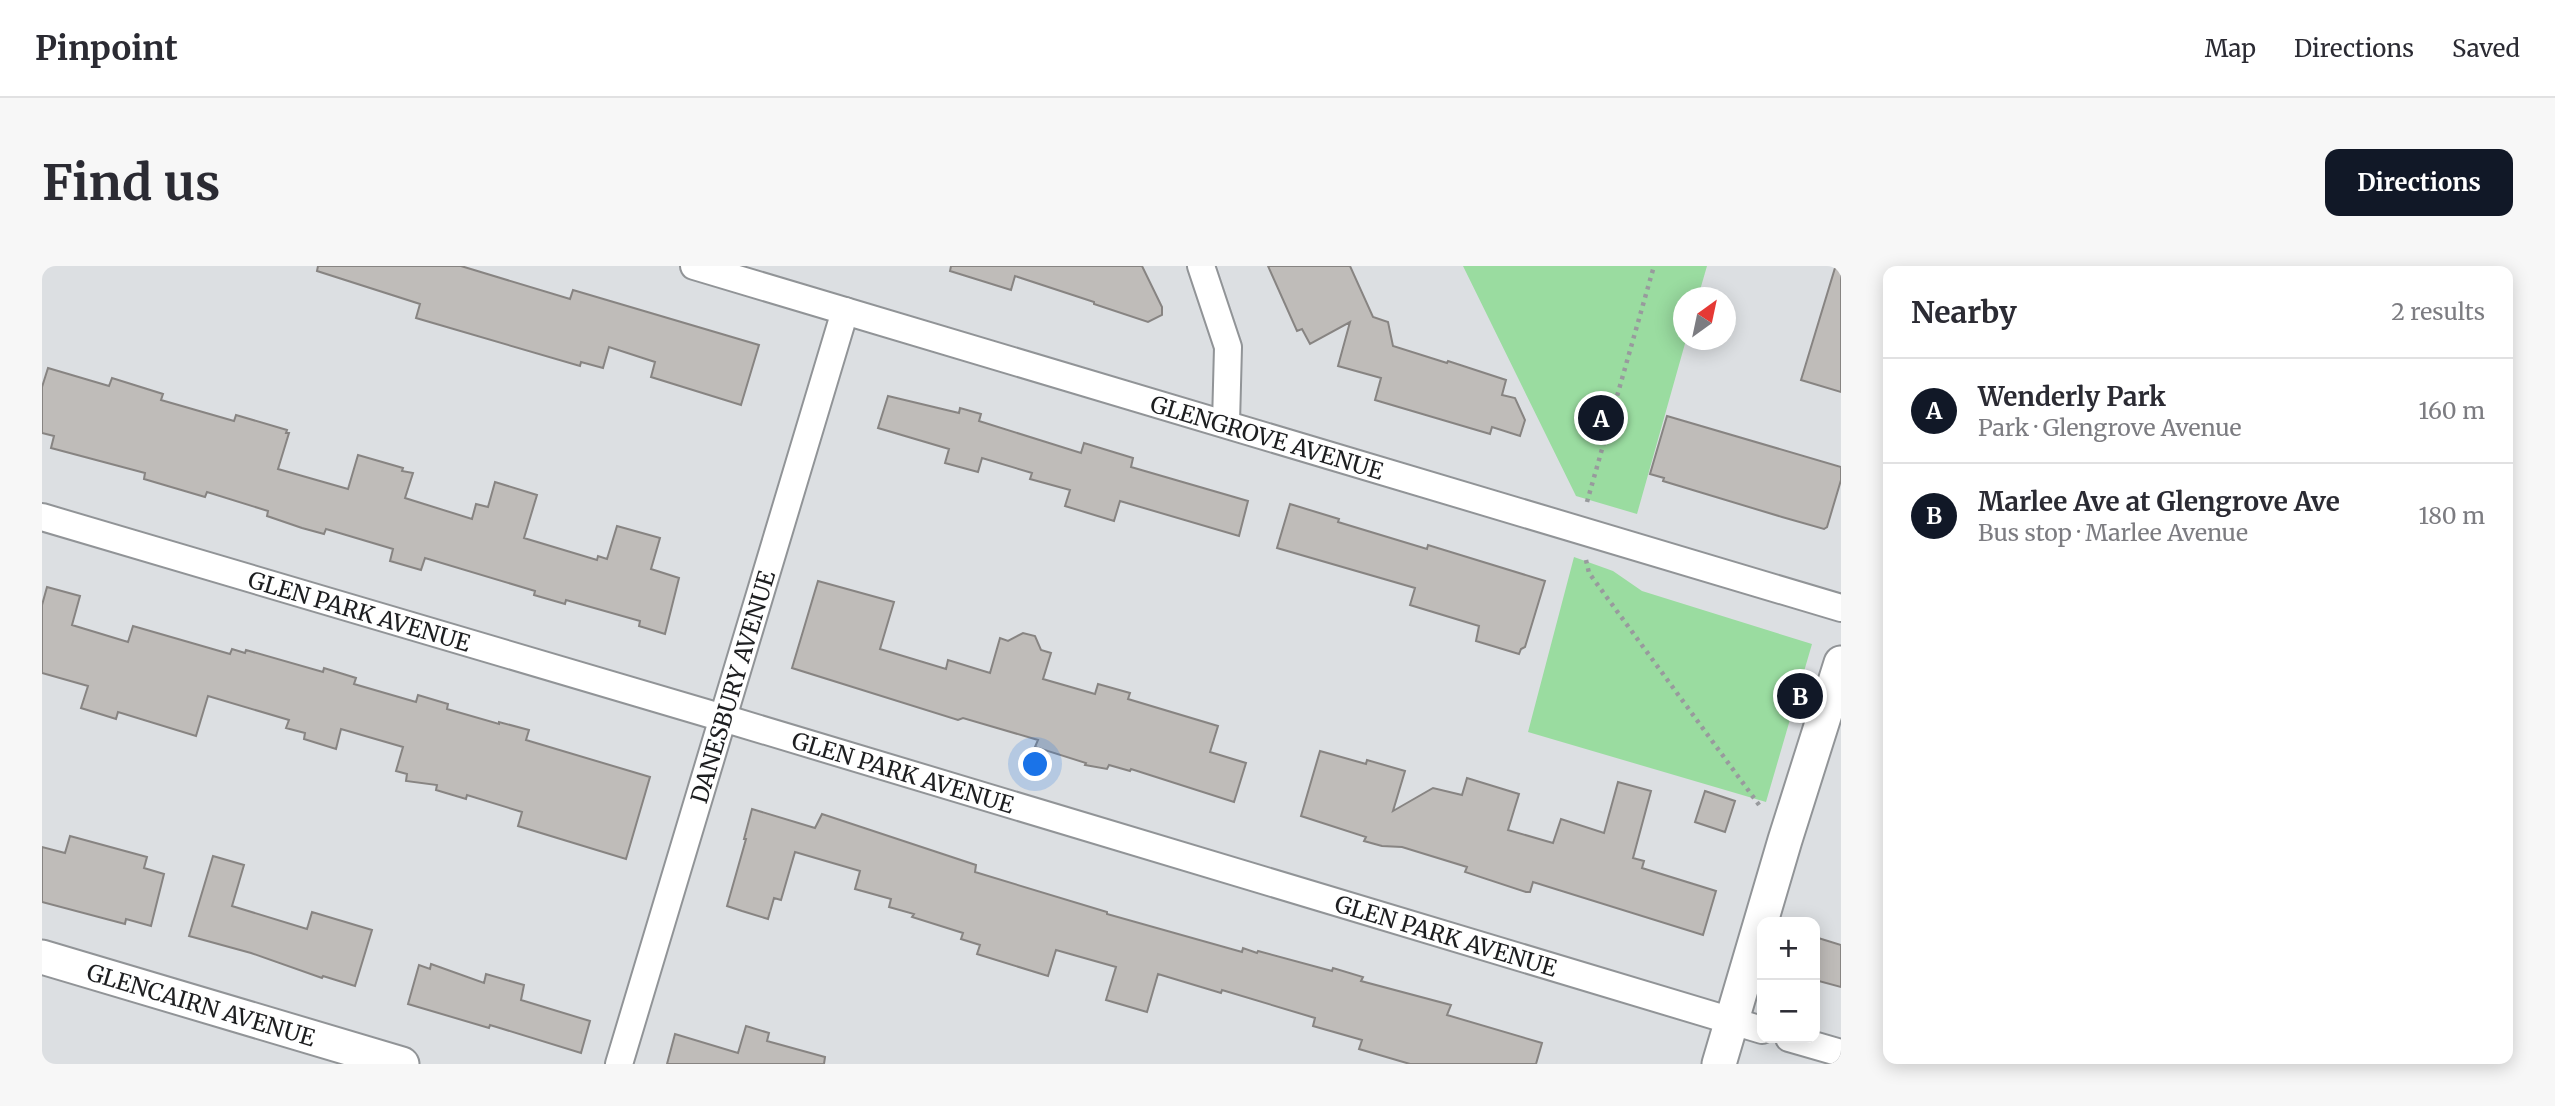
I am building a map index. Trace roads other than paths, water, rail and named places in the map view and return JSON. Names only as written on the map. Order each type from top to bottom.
[{"type":"street","name":"GLENGROVE AVENUE","points":[[694,266],[1841,608]]},
{"type":"street","points":[[1201,266],[1228,347],[1226,423]]},
{"type":"street","name":"DANESBURY AVENUE","points":[[619,1064],[845,311]]},
{"type":"street","name":"GLEN PARK AVENUE","points":[[42,517],[723,718],[1747,1026]]},
{"type":"street","points":[[1719,1064],[1747,1026],[1785,839],[1841,663]]},
{"type":"street","name":"GLENCAIRN AVENUE","points":[[42,957],[402,1064]]},
{"type":"street","points":[[1806,1043],[1841,1053]]},
{"type":"place","name":"Wenderly Park","points":[[1601,418]]},
{"type":"place","name":"Marlee Ave at Glengrove Ave","points":[[1800,696]]}]
